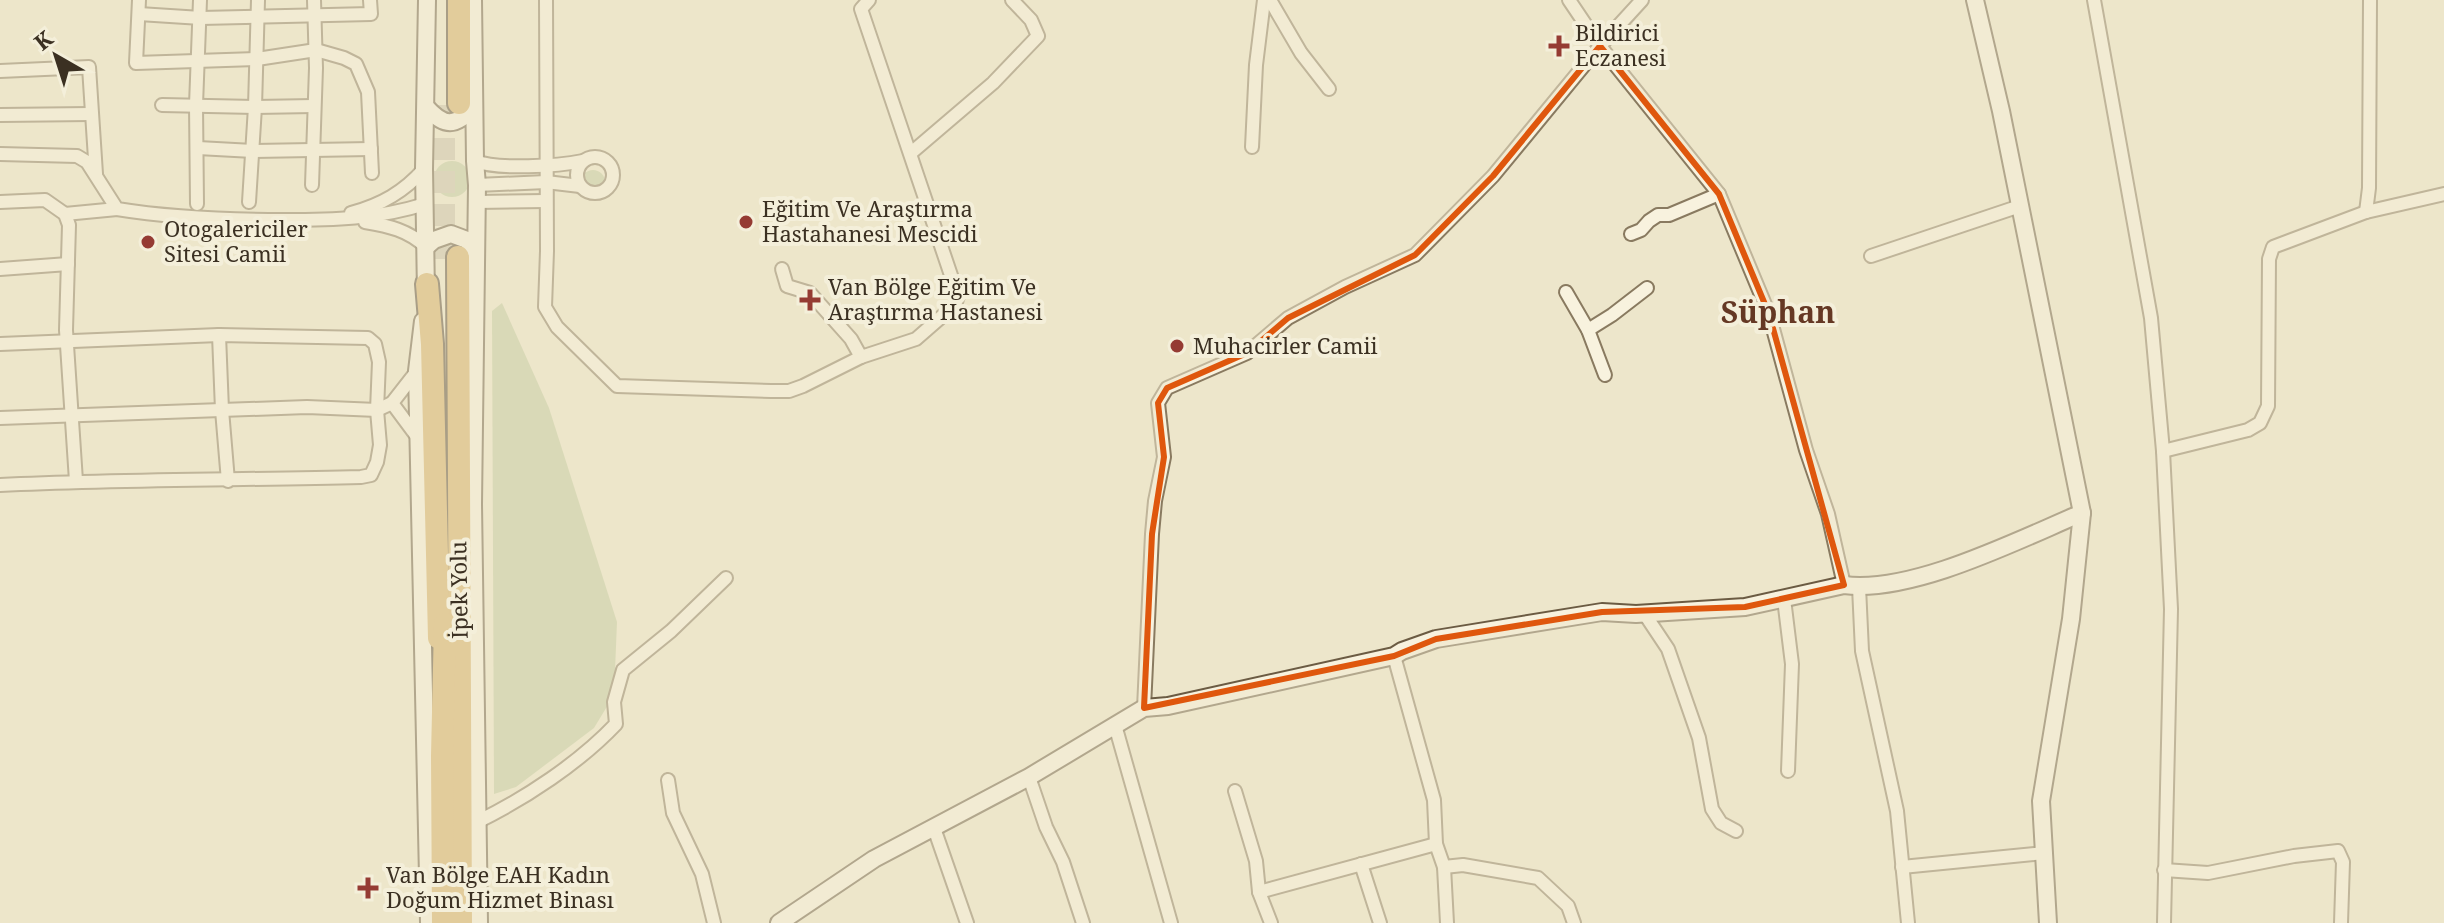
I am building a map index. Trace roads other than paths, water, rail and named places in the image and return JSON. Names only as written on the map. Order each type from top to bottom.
[{"type":"highway","points":[[443,0],[450,104]]},
{"type":"highway","points":[[450,104],[459,0]]},
{"type":"highway","name":"İpek Yolu","points":[[443,923],[442,756],[451,254]]},
{"type":"highway","name":"İpek Yolu","points":[[451,254],[461,923]]},
{"type":"highway","points":[[427,284],[432,344],[442,756]]},
{"type":"street","points":[[139,0],[136,63],[257,59],[316,50],[356,64],[368,92],[372,173]]},
{"type":"street","points":[[197,204],[196,105],[200,0]]},
{"type":"street","points":[[249,202],[258,0]]},
{"type":"street","points":[[312,185],[316,50],[314,0]]},
{"type":"street","points":[[139,14],[201,18],[371,14],[370,0]]},
{"type":"street","points":[[425,0],[425,26],[450,104],[475,161],[477,194],[451,254],[427,284],[417,371],[429,923]]},
{"type":"street","points":[[329,220],[393,196],[424,169],[450,104],[473,0]]},
{"type":"street","points":[[546,0],[545,307],[548,314],[557,327],[617,386],[789,391],[861,357],[916,339],[955,305],[958,296],[861,9],[869,0]]},
{"type":"street","points":[[911,153],[993,83],[1038,36],[1031,20],[1012,0]]},
{"type":"street","points":[[1252,147],[1256,65],[1264,0]]},
{"type":"street","points":[[1270,0],[1301,53],[1329,89]]},
{"type":"street","points":[[1569,0],[1600,46],[1719,194],[1769,314],[1806,450],[1851,586],[1897,811],[1908,923]]},
{"type":"street","points":[[1144,708],[1152,534],[1164,457],[1158,403],[1167,388],[1247,353],[1288,318],[1345,287],[1415,255],[1493,176],[1642,0]]},
{"type":"street","points":[[1975,0],[2082,513],[2071,619],[2041,801],[2048,923]]},
{"type":"street","points":[[2094,0],[2151,318],[2163,451],[2171,609],[2164,923]]},
{"type":"street","points":[[2366,212],[2369,188],[2370,0]]},
{"type":"street","points":[[0,71],[89,67],[96,176]]},
{"type":"street","points":[[162,105],[314,106]]},
{"type":"street","points":[[0,115],[91,114]]},
{"type":"street","points":[[198,148],[253,151],[371,149]]},
{"type":"street","points":[[0,154],[77,156],[87,162],[117,209]]},
{"type":"street","points":[[475,161],[491,166],[546,165],[601,158],[611,166],[613,179],[602,193],[589,193],[580,186],[576,176],[583,161]]},
{"type":"street","points":[[424,169],[425,204],[451,254],[473,504],[479,923]]},
{"type":"street","points":[[477,194],[546,182],[580,186]]},
{"type":"street","points":[[477,194],[546,201]]},
{"type":"street","points":[[1631,234],[1641,230],[1658,215],[1669,215],[1719,194]]},
{"type":"street","points":[[2163,451],[2248,430],[2260,423],[2268,406],[2269,259],[2273,247],[2366,212],[2444,194]]},
{"type":"street","points":[[0,202],[45,200],[65,214],[69,225],[66,340],[76,481]]},
{"type":"street","points":[[65,214],[117,209],[159,216],[329,220],[389,214],[425,204]]},
{"type":"street","points":[[1871,256],[2020,206]]},
{"type":"street","points":[[350,219],[397,228],[451,254]]},
{"type":"street","points":[[0,269],[68,264]]},
{"type":"street","points":[[782,269],[787,286],[810,293],[851,339],[861,357]]},
{"type":"street","points":[[1588,330],[1647,288]]},
{"type":"street","points":[[1566,292],[1588,330],[1605,375]]},
{"type":"street","points":[[219,335],[228,481]]},
{"type":"street","points":[[0,344],[219,335],[368,338],[375,344],[379,362],[377,410],[380,445],[371,475],[0,485]]},
{"type":"street","points":[[0,418],[307,407],[377,410],[392,403],[417,371]]},
{"type":"street","points":[[392,403],[418,438]]},
{"type":"street","points":[[779,923],[874,859],[1029,777],[1144,708],[1168,706],[1394,656],[1413,647],[1451,637],[1602,612],[1644,613],[1745,607],[1851,586],[1909,580],[2082,513]]},
{"type":"street","points":[[477,822],[506,808],[594,747],[616,724],[614,702],[623,670],[671,631],[726,578]]},
{"type":"street","points":[[1784,599],[1792,664],[1788,771]]},
{"type":"street","points":[[1644,613],[1668,649],[1699,738],[1712,809],[1721,823],[1736,831]]},
{"type":"street","points":[[1394,656],[1434,800],[1436,844],[1444,867],[1447,923]]},
{"type":"street","points":[[1115,725],[1171,923]]},
{"type":"street","points":[[1029,777],[1046,827],[1063,862],[1083,923]]},
{"type":"street","points":[[668,780],[673,813],[702,874],[714,923]]},
{"type":"street","points":[[1235,791],[1256,861],[1259,892],[1271,923]]},
{"type":"street","points":[[934,828],[967,923]]},
{"type":"street","points":[[1259,892],[1436,844]]},
{"type":"street","points":[[2164,870],[2208,873],[2294,856],[2338,851],[2343,862],[2341,923]]},
{"type":"street","points":[[1902,867],[2044,853]]},
{"type":"street","points":[[1361,864],[1380,923]]},
{"type":"street","points":[[1444,867],[1463,865],[1538,878],[1568,906],[1574,923]]},
{"type":"tunnel","points":[[444,102],[444,259]]},
{"type":"place","name":"Bildirici Eczanesi","points":[[1559,46]]},
{"type":"place","name":"Eğitim Ve Araştırma Hastahanesi Mescidi","points":[[746,222]]},
{"type":"place","name":"Otogalericiler Sitesi Camii","points":[[148,242]]},
{"type":"place","name":"Van Bölge Eğitim Ve Araştırma Hastanesi","points":[[810,300]]},
{"type":"place","name":"Muhacirler Camii","points":[[1177,346]]},
{"type":"place","name":"Van Bölge EAH Kadın Doğum Hizmet Binası","points":[[368,888]]},
{"type":"district","name":"Süphan","points":[[1778,313]]}]
